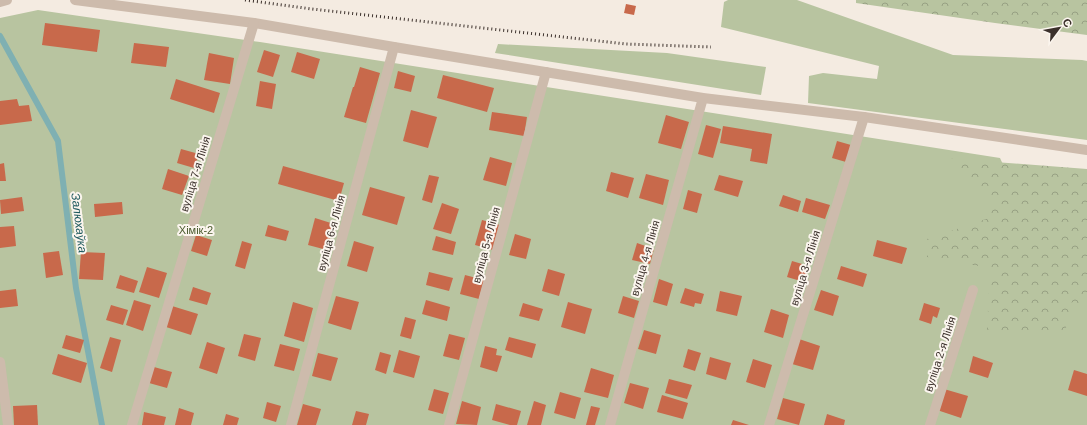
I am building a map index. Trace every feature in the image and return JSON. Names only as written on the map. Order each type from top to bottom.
[{"type":"street","points":[[0,2],[7,0]]},
{"type":"street","points":[[75,0],[254,23],[703,98],[864,118],[1087,150]]},
{"type":"street","name":"вуліца 7-я Лінія","points":[[132,425],[254,23]]},
{"type":"street","name":"вуліца 6-я Лінія","points":[[291,425],[394,47]]},
{"type":"street","name":"вуліца 5-я Лінія","points":[[449,425],[546,72]]},
{"type":"street","name":"вуліца 4-я Лінія","points":[[610,425],[703,98]]},
{"type":"street","name":"вуліца 3-я Лінія","points":[[769,425],[864,118]]},
{"type":"street","name":"вуліца 2-я Лінія","points":[[930,425],[973,290]]},
{"type":"street","points":[[0,362],[8,425]]},
{"type":"green space","points":[[728,0],[797,0],[953,55],[1087,61],[1087,140],[808,103],[809,76],[823,73],[877,79],[879,66],[721,27],[724,2]]},
{"type":"green space","points":[[856,0],[1087,0],[1087,35],[856,3]]},
{"type":"green space","name":"Хімік-2","points":[[38,10],[260,42],[1000,158],[1041,246],[1087,274],[1087,425],[0,425],[0,18]]},
{"type":"green space","points":[[498,44],[667,53],[766,67],[761,95],[495,53]]},
{"type":"green space","points":[[942,158],[1087,169],[1087,308],[1072,302],[1065,332],[987,330],[990,268],[927,257],[927,239],[986,219],[992,196]]},
{"type":"building","points":[[626,4],[636,6],[634,15],[624,13]]},
{"type":"building","points":[[45,23],[100,30],[97,52],[42,45]]},
{"type":"building","points":[[134,43],[169,47],[166,67],[131,63]]},
{"type":"building","points":[[264,50],[280,55],[273,77],[257,72]]},
{"type":"building","points":[[297,52],[320,59],[314,79],[291,72]]},
{"type":"building","points":[[209,53],[234,58],[230,84],[204,80]]},
{"type":"building","points":[[360,67],[380,73],[366,123],[344,117]]},
{"type":"building","points":[[398,71],[415,76],[411,92],[394,88]]},
{"type":"building","points":[[443,75],[494,88],[487,112],[437,98]]},
{"type":"building","points":[[176,79],[220,93],[214,113],[170,99]]},
{"type":"building","points":[[260,81],[276,84],[272,109],[256,106]]},
{"type":"building","points":[[17,99],[19,106],[29,105],[32,121],[0,125],[0,101]]},
{"type":"building","points":[[411,110],[437,117],[428,148],[403,141]]},
{"type":"building","points":[[492,112],[527,117],[524,136],[489,130]]},
{"type":"building","points":[[666,115],[689,122],[681,149],[658,143]]},
{"type":"building","points":[[706,125],[721,129],[713,158],[698,154]]},
{"type":"building","points":[[723,126],[772,134],[767,164],[750,161],[752,149],[720,143]]},
{"type":"building","points":[[837,141],[851,145],[846,162],[832,158]]},
{"type":"building","points":[[181,149],[199,154],[194,168],[177,163]]},
{"type":"building","points":[[490,157],[512,163],[506,186],[483,180]]},
{"type":"building","points":[[4,163],[6,181],[0,181],[0,164]]},
{"type":"building","points":[[283,166],[344,183],[339,201],[278,184]]},
{"type":"building","points":[[168,169],[189,176],[182,195],[162,189]]},
{"type":"building","points":[[611,172],[634,178],[628,198],[606,191]]},
{"type":"building","points":[[646,174],[669,180],[663,205],[639,198]]},
{"type":"building","points":[[429,175],[439,177],[432,203],[422,200]]},
{"type":"building","points":[[719,175],[743,181],[738,197],[714,190]]},
{"type":"building","points":[[370,187],[405,197],[397,225],[362,215]]},
{"type":"building","points":[[688,190],[702,194],[697,213],[683,209]]},
{"type":"building","points":[[783,195],[801,201],[798,212],[779,206]]},
{"type":"building","points":[[22,197],[24,211],[1,214],[0,200]]},
{"type":"building","points":[[806,198],[830,205],[825,219],[802,212]]},
{"type":"building","points":[[122,202],[123,214],[95,217],[94,204]]},
{"type":"building","points":[[442,203],[459,209],[451,234],[433,229]]},
{"type":"building","points":[[315,218],[334,224],[327,250],[308,245]]},
{"type":"building","points":[[482,220],[500,225],[493,250],[475,245]]},
{"type":"building","points":[[268,225],[289,231],[286,241],[265,236]]},
{"type":"building","points":[[14,226],[16,246],[0,248],[0,227]]},
{"type":"building","points":[[515,234],[531,239],[526,259],[509,255]]},
{"type":"building","points":[[196,235],[212,240],[207,256],[191,251]]},
{"type":"building","points":[[436,236],[456,242],[453,255],[432,250]]},
{"type":"building","points":[[877,240],[907,248],[902,264],[873,256]]},
{"type":"building","points":[[242,241],[252,244],[245,269],[235,266]]},
{"type":"building","points":[[354,241],[374,247],[367,272],[347,266]]},
{"type":"building","points":[[637,243],[654,249],[650,264],[632,260]]},
{"type":"building","points":[[59,251],[63,275],[46,278],[43,253]]},
{"type":"building","points":[[81,252],[105,253],[103,280],[79,279]]},
{"type":"building","points":[[792,261],[809,266],[804,282],[787,277]]},
{"type":"building","points":[[841,266],[867,274],[863,287],[837,279]]},
{"type":"building","points":[[147,267],[167,273],[159,298],[139,292]]},
{"type":"building","points":[[548,269],[565,274],[559,296],[542,291]]},
{"type":"building","points":[[429,272],[453,278],[449,291],[426,285]]},
{"type":"building","points":[[120,275],[138,281],[134,293],[116,288]]},
{"type":"building","points":[[465,275],[484,280],[479,299],[460,294]]},
{"type":"building","points":[[659,279],[673,284],[667,306],[653,302]]},
{"type":"building","points":[[193,287],[211,293],[207,305],[189,300]]},
{"type":"building","points":[[685,288],[704,294],[701,304],[695,303],[694,307],[680,303]]},
{"type":"building","points":[[16,289],[18,306],[0,308],[0,291]]},
{"type":"building","points":[[821,290],[839,296],[833,316],[814,310]]},
{"type":"building","points":[[720,291],[742,296],[737,316],[716,311]]},
{"type":"building","points":[[336,296],[359,302],[351,330],[328,323]]},
{"type":"building","points":[[623,296],[639,301],[634,318],[618,313]]},
{"type":"building","points":[[134,300],[151,305],[143,331],[126,325]]},
{"type":"building","points":[[426,300],[450,307],[447,321],[422,314]]},
{"type":"building","points":[[293,302],[313,308],[304,342],[284,336]]},
{"type":"building","points":[[568,302],[592,309],[585,334],[561,327]]},
{"type":"building","points":[[523,303],[543,309],[539,321],[519,316]]},
{"type":"building","points":[[924,303],[940,308],[937,318],[933,316],[931,324],[919,320]]},
{"type":"building","points":[[111,305],[128,310],[123,325],[106,320]]},
{"type":"building","points":[[172,306],[198,314],[191,335],[166,327]]},
{"type":"building","points":[[771,309],[789,315],[783,338],[764,332]]},
{"type":"building","points":[[405,317],[416,320],[411,339],[400,336]]},
{"type":"building","points":[[644,330],[661,335],[656,354],[638,349]]},
{"type":"building","points":[[244,334],[261,338],[255,361],[238,356]]},
{"type":"building","points":[[449,334],[465,338],[459,360],[443,356]]},
{"type":"building","points":[[66,335],[84,340],[80,353],[62,348]]},
{"type":"building","points":[[110,337],[121,340],[112,372],[100,368]]},
{"type":"building","points":[[509,337],[536,344],[532,358],[505,350]]},
{"type":"building","points":[[799,339],[820,346],[813,370],[792,364]]},
{"type":"building","points":[[207,342],[225,348],[217,374],[199,368]]},
{"type":"building","points":[[280,344],[300,349],[294,371],[274,366]]},
{"type":"building","points":[[485,346],[497,349],[496,355],[502,356],[497,372],[480,367]]},
{"type":"building","points":[[688,349],[701,353],[695,371],[683,367]]},
{"type":"building","points":[[399,350],[420,356],[414,378],[393,372]]},
{"type":"building","points":[[380,352],[391,355],[386,374],[375,370]]},
{"type":"building","points":[[318,353],[338,358],[331,381],[312,376]]},
{"type":"building","points":[[58,354],[87,363],[81,383],[52,374]]},
{"type":"building","points":[[973,356],[993,363],[988,378],[969,372]]},
{"type":"building","points":[[710,357],[731,363],[726,380],[706,374]]},
{"type":"building","points":[[753,359],[772,365],[765,388],[746,382]]},
{"type":"building","points":[[154,367],[172,372],[167,388],[149,383]]},
{"type":"building","points":[[591,368],[614,375],[608,398],[584,392]]},
{"type":"building","points":[[1074,370],[1087,374],[1087,396],[1068,390]]},
{"type":"building","points":[[669,379],[692,385],[687,399],[665,393]]},
{"type":"building","points":[[630,383],[649,388],[643,409],[624,403]]},
{"type":"building","points":[[434,389],[449,393],[443,414],[428,410]]},
{"type":"building","points":[[944,389],[968,396],[961,418],[937,410]]},
{"type":"building","points":[[560,392],[581,398],[575,419],[554,413]]},
{"type":"building","points":[[662,395],[688,403],[683,419],[657,412]]},
{"type":"building","points":[[783,398],[805,404],[799,425],[777,419]]},
{"type":"building","points":[[462,401],[481,407],[477,425],[456,424]]},
{"type":"building","points":[[534,401],[546,405],[541,425],[527,425]]},
{"type":"building","points":[[267,402],[281,406],[276,422],[263,418]]},
{"type":"building","points":[[303,404],[321,409],[316,425],[297,425]]},
{"type":"building","points":[[496,404],[521,411],[517,425],[510,425],[492,420]]},
{"type":"building","points":[[37,405],[38,425],[14,425],[13,406]]},
{"type":"building","points":[[591,406],[600,408],[595,425],[586,425]]},
{"type":"building","points":[[179,408],[194,413],[191,425],[175,425]]},
{"type":"building","points":[[356,411],[369,414],[366,425],[352,425]]},
{"type":"building","points":[[144,412],[166,417],[164,425],[142,425]]},
{"type":"building","points":[[226,414],[239,418],[237,425],[223,425]]},
{"type":"building","points":[[827,414],[845,420],[844,425],[824,425]]},
{"type":"building","points":[[733,420],[749,425],[731,425]]},
{"type":"waterway","name":"Залюхаўка","points":[[0,36],[58,141],[76,288],[102,425]]},
{"type":"railway","points":[[245,0],[312,9],[626,44],[711,47]]}]
